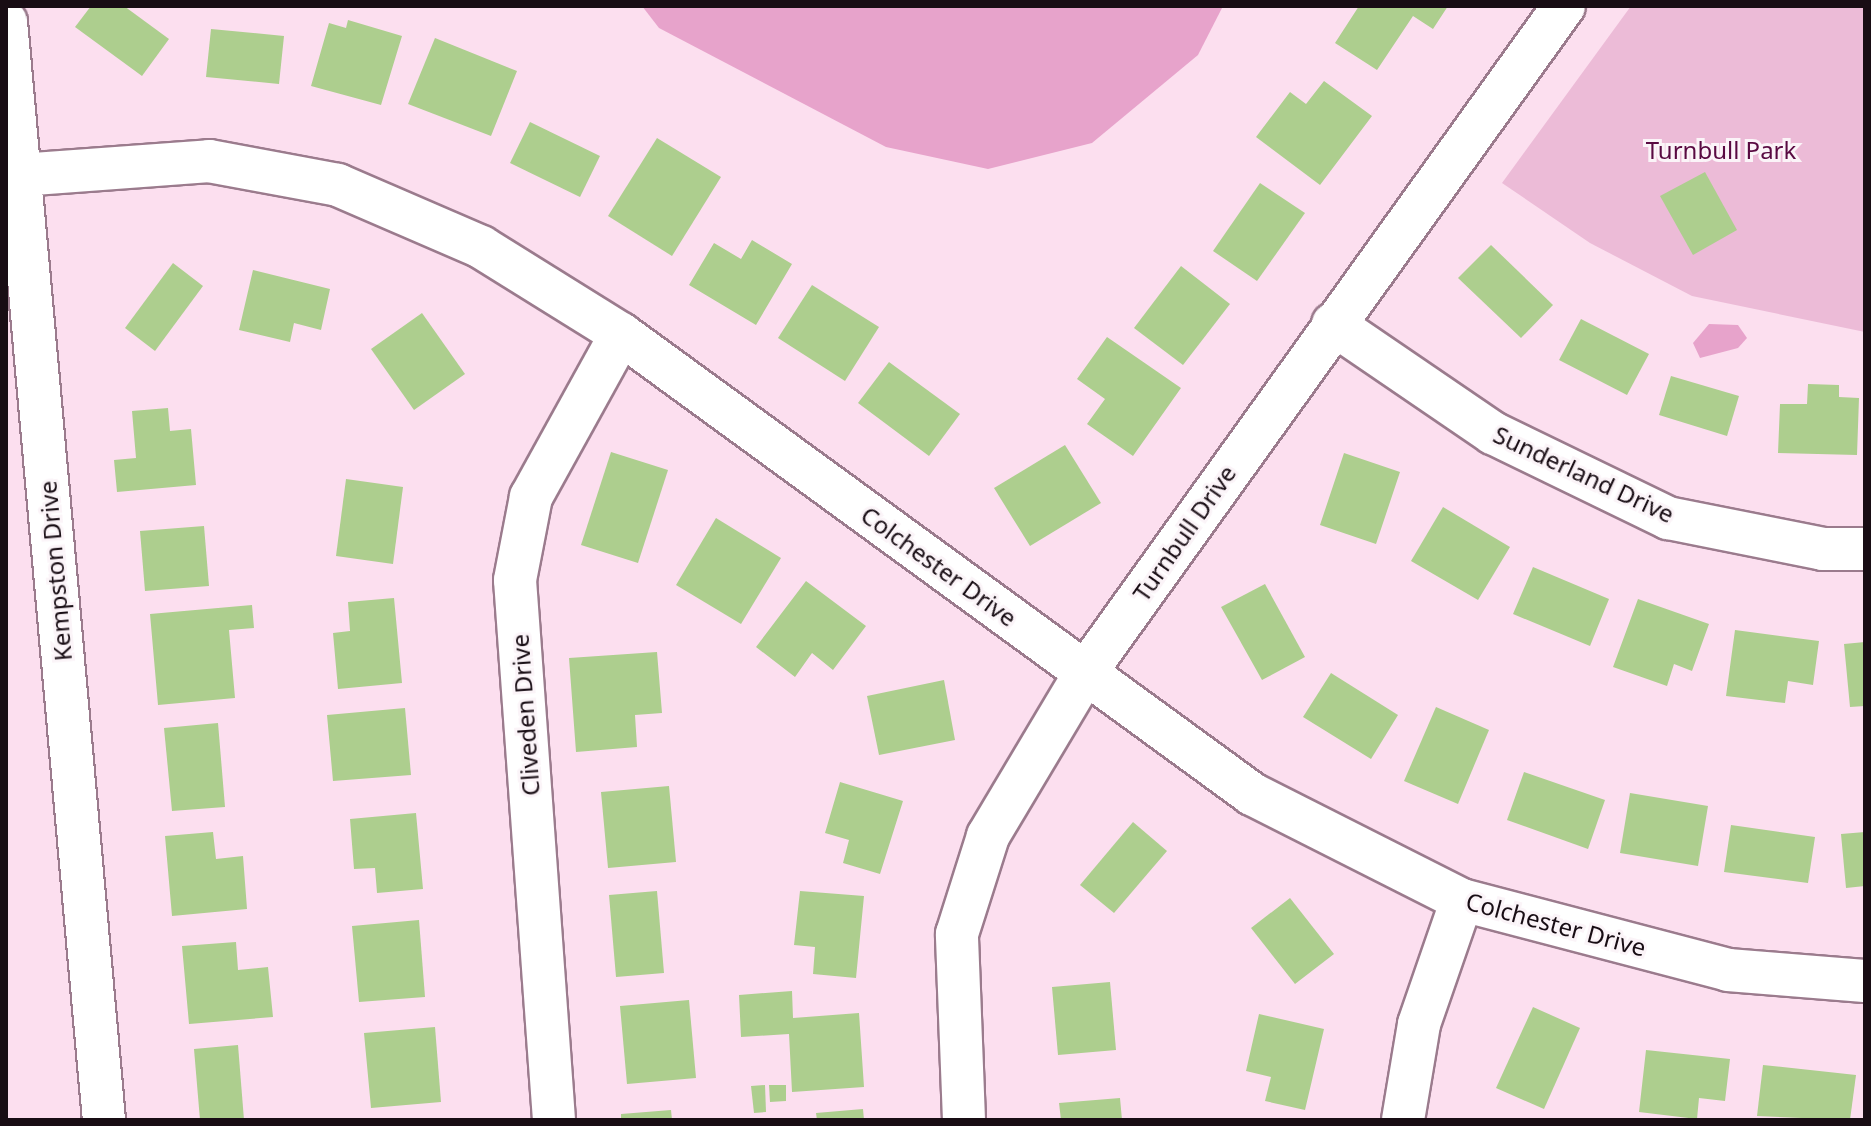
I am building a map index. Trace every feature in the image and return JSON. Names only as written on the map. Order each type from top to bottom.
[{"type":"street","name":"Turnbull Drive","points":[[964,1120],[957,934],[988,836],[1085,673],[1564,6]]},
{"type":"street","name":"Kempston Drive","points":[[6,22],[104,1120]]},
{"type":"street","name":"Colchester Drive","points":[[20,175],[209,161],[338,185],[481,247],[621,334],[1252,794],[1462,900],[1728,970],[1865,981]]},
{"type":"street","name":"Sunderland Drive","points":[[1333,324],[1493,433],[1668,518],[1823,549],[1865,549]]},
{"type":"street","name":"Cliveden Drive","points":[[554,1120],[515,580],[531,497],[621,334]]},
{"type":"street","points":[[1403,1120],[1419,1024],[1462,900]]},
{"type":"green space","name":"Turnbull Park","points":[[1631,6],[1865,6],[1865,332],[1692,296],[1590,243],[1502,183]]},
{"type":"shaded area","points":[[642,6],[1223,6],[1198,55],[1092,143],[988,169],[886,147],[659,28]]},
{"type":"shaded area","points":[[1709,324],[1738,325],[1747,338],[1738,348],[1700,358],[1693,343]]},
{"type":"building","points":[[91,6],[124,6],[169,39],[142,76],[75,27]]},
{"type":"building","points":[[1359,6],[1448,6],[1433,29],[1413,16],[1377,70],[1335,43]]},
{"type":"building","points":[[348,20],[402,36],[381,105],[311,86],[329,23],[346,28]]},
{"type":"building","points":[[211,29],[284,36],[279,84],[206,77]]},
{"type":"building","points":[[435,38],[517,71],[491,136],[408,104]]},
{"type":"building","points":[[1324,81],[1372,116],[1320,185],[1256,137],[1290,92],[1306,104]]},
{"type":"building","points":[[530,122],[600,156],[580,197],[510,163]]},
{"type":"building","points":[[657,138],[721,177],[672,256],[608,216]]},
{"type":"building","points":[[1705,172],[1737,230],[1693,255],[1660,196]]},
{"type":"building","points":[[1260,183],[1305,213],[1257,281],[1213,251]]},
{"type":"building","points":[[752,240],[792,264],[756,325],[689,285],[714,243],[741,259]]},
{"type":"building","points":[[1491,245],[1553,305],[1521,338],[1458,278]]},
{"type":"building","points":[[173,263],[203,286],[155,351],[125,328]]},
{"type":"building","points":[[1181,266],[1230,304],[1183,365],[1134,328]]},
{"type":"building","points":[[253,270],[330,289],[321,330],[294,323],[290,342],[239,330]]},
{"type":"building","points":[[812,285],[879,327],[845,381],[778,338]]},
{"type":"building","points":[[422,313],[465,374],[414,410],[371,349]]},
{"type":"building","points":[[1581,319],[1649,354],[1627,395],[1559,360]]},
{"type":"building","points":[[1107,337],[1181,388],[1133,456],[1087,424],[1105,399],[1077,379]]},
{"type":"building","points":[[889,362],[960,414],[929,456],[858,403]]},
{"type":"building","points":[[1671,376],[1739,396],[1727,436],[1659,415]]},
{"type":"building","points":[[1808,384],[1839,385],[1839,397],[1859,398],[1857,455],[1778,453],[1780,404],[1807,404]]},
{"type":"building","points":[[168,408],[170,431],[191,429],[196,485],[117,492],[114,460],[136,458],[132,411]]},
{"type":"building","points":[[1065,445],[1101,503],[1030,546],[994,488]]},
{"type":"building","points":[[611,452],[668,470],[638,563],[581,545]]},
{"type":"building","points":[[1344,453],[1400,472],[1376,544],[1320,525]]},
{"type":"building","points":[[346,479],[403,487],[393,564],[336,556]]},
{"type":"building","points":[[1443,507],[1510,547],[1478,600],[1411,561]]},
{"type":"building","points":[[716,518],[781,558],[741,624],[676,585]]},
{"type":"building","points":[[204,526],[209,586],[145,591],[140,531]]},
{"type":"building","points":[[1533,567],[1609,599],[1590,646],[1513,614]]},
{"type":"building","points":[[806,581],[866,626],[833,670],[812,653],[795,677],[756,647]]},
{"type":"building","points":[[1265,584],[1305,657],[1262,680],[1221,607]]},
{"type":"building","points":[[394,598],[402,683],[338,689],[333,633],[350,631],[348,602]]},
{"type":"building","points":[[1638,599],[1709,624],[1692,671],[1674,664],[1667,686],[1613,667]]},
{"type":"building","points":[[252,605],[254,628],[229,630],[235,698],[158,705],[150,614]]},
{"type":"building","points":[[1735,630],[1819,641],[1813,685],[1788,681],[1785,703],[1726,696]]},
{"type":"building","points":[[1865,642],[1865,706],[1850,707],[1844,644]]},
{"type":"building","points":[[657,652],[662,713],[635,715],[637,747],[576,752],[569,658]]},
{"type":"building","points":[[1331,673],[1398,715],[1371,759],[1303,717]]},
{"type":"building","points":[[944,680],[955,740],[879,755],[867,696]]},
{"type":"building","points":[[1436,707],[1489,730],[1458,804],[1404,781]]},
{"type":"building","points":[[405,708],[411,775],[333,781],[327,715]]},
{"type":"building","points":[[218,723],[225,807],[172,811],[164,728]]},
{"type":"building","points":[[1524,772],[1605,800],[1588,849],[1507,820]]},
{"type":"building","points":[[840,782],[903,801],[880,874],[843,863],[849,840],[825,833]]},
{"type":"building","points":[[669,786],[676,862],[608,868],[601,792]]},
{"type":"building","points":[[1630,793],[1708,806],[1698,866],[1620,853]]},
{"type":"building","points":[[416,813],[423,889],[377,893],[375,868],[354,869],[350,819]]},
{"type":"building","points":[[1133,822],[1167,851],[1114,913],[1080,885]]},
{"type":"building","points":[[1731,825],[1815,837],[1808,883],[1724,872]]},
{"type":"building","points":[[213,832],[216,859],[243,856],[247,909],[172,916],[165,836]]},
{"type":"building","points":[[1865,832],[1865,886],[1846,888],[1841,834]]},
{"type":"building","points":[[657,891],[664,973],[616,977],[609,895]]},
{"type":"building","points":[[800,891],[864,896],[856,978],[813,974],[815,947],[794,945]]},
{"type":"building","points":[[1290,898],[1334,954],[1295,984],[1251,928]]},
{"type":"building","points":[[419,920],[425,997],[359,1002],[352,926]]},
{"type":"building","points":[[236,942],[238,970],[268,967],[273,1017],[189,1024],[182,946]]},
{"type":"building","points":[[1110,982],[1116,1050],[1058,1055],[1052,987]]},
{"type":"building","points":[[792,991],[793,1018],[859,1013],[864,1087],[792,1092],[789,1034],[741,1037],[739,995]]},
{"type":"building","points":[[689,1000],[696,1078],[627,1084],[620,1006]]},
{"type":"building","points":[[1533,1007],[1580,1028],[1544,1109],[1496,1088]]},
{"type":"building","points":[[1259,1014],[1324,1029],[1305,1110],[1265,1101],[1271,1077],[1246,1071]]},
{"type":"building","points":[[435,1027],[441,1102],[371,1108],[364,1033]]},
{"type":"building","points":[[238,1045],[244,1120],[200,1120],[194,1049]]},
{"type":"building","points":[[1646,1050],[1730,1059],[1725,1101],[1699,1098],[1697,1119],[1639,1112]]},
{"type":"building","points":[[1763,1065],[1856,1075],[1850,1120],[1757,1116]]},
{"type":"building","points":[[765,1085],[766,1112],[754,1113],[751,1086]]},
{"type":"building","points":[[769,1085],[786,1085],[786,1101],[770,1102]]},
{"type":"building","points":[[1120,1098],[1122,1120],[1061,1120],[1059,1103]]},
{"type":"building","points":[[863,1109],[864,1120],[817,1120],[816,1113]]},
{"type":"building","points":[[671,1110],[672,1120],[621,1120],[621,1114]]}]
